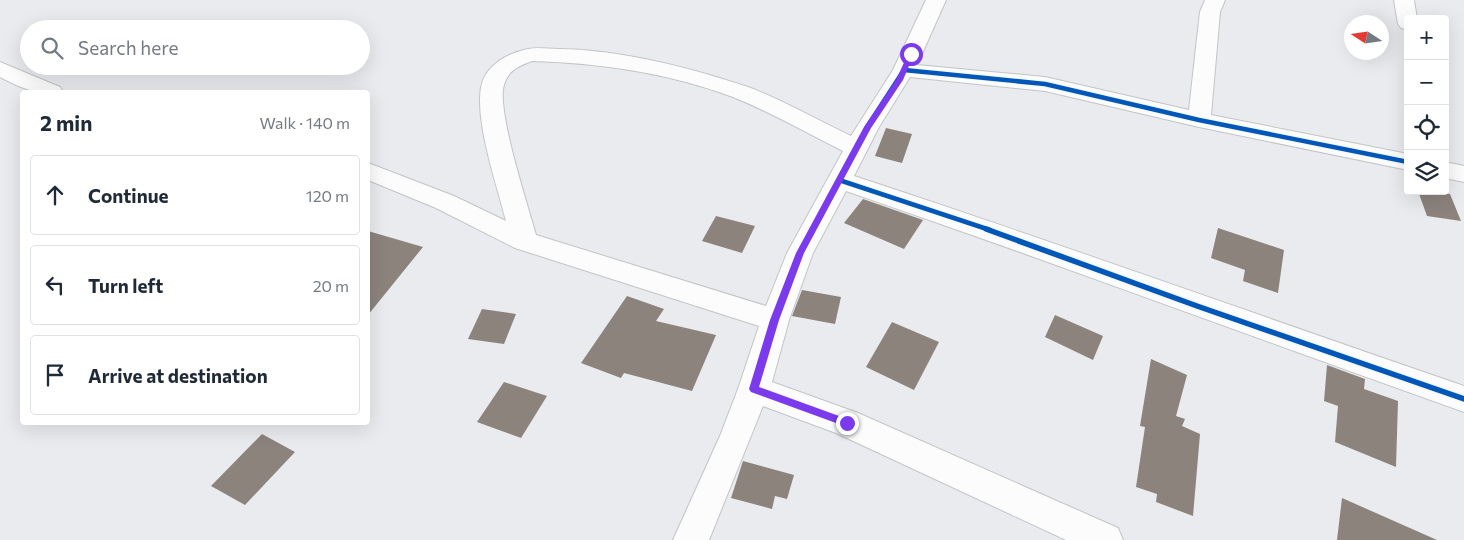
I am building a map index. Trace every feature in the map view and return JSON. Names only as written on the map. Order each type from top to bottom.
[{"type":"street","points":[[691,540],[754,389],[775,320],[800,253],[867,127],[900,80],[936,0]]},
{"type":"street","points":[[1199,120],[1210,12],[1215,0]]},
{"type":"street","points":[[1404,0],[1406,15]]},
{"type":"street","points":[[524,241],[494,125],[492,86],[500,71],[509,62],[530,56],[581,56],[647,68],[714,84],[742,93],[857,148]]},
{"type":"street","points":[[0,68],[32,85],[46,90]]},
{"type":"street","points":[[904,70],[1045,84],[1199,120],[1404,161]]},
{"type":"street","points":[[1449,171],[1464,174]]},
{"type":"street","points":[[370,173],[445,202],[524,241],[775,320]]},
{"type":"street","points":[[839,180],[1016,239],[1197,306],[1464,398]]},
{"type":"street","points":[[754,389],[847,423],[1105,540]]},
{"type":"building","points":[[886,128],[912,134],[902,163],[875,156]]},
{"type":"building","points":[[1450,194],[1461,221],[1427,216],[1419,195]]},
{"type":"building","points":[[863,199],[923,220],[904,249],[844,223]]},
{"type":"building","points":[[716,216],[755,226],[742,253],[702,241]]},
{"type":"building","points":[[1218,228],[1284,250],[1278,293],[1243,281],[1245,270],[1211,258]]},
{"type":"building","points":[[370,232],[423,247],[370,313]]},
{"type":"building","points":[[802,290],[841,297],[835,324],[792,316]]},
{"type":"building","points":[[627,296],[664,309],[656,321],[716,335],[692,391],[624,373],[621,378],[581,363]]},
{"type":"building","points":[[482,309],[516,314],[504,344],[468,339]]},
{"type":"building","points":[[1055,315],[1103,336],[1093,360],[1045,337]]},
{"type":"building","points":[[892,322],[939,342],[914,390],[866,367]]},
{"type":"building","points":[[1151,359],[1187,375],[1176,416],[1185,419],[1182,426],[1200,434],[1193,516],[1156,502],[1157,494],[1136,487],[1145,427],[1140,426]]},
{"type":"building","points":[[1327,365],[1365,379],[1364,389],[1398,401],[1396,467],[1335,442],[1338,406],[1324,401]]},
{"type":"building","points":[[504,382],[547,396],[521,438],[477,422]]},
{"type":"building","points":[[262,434],[295,452],[245,505],[211,486]]},
{"type":"building","points":[[743,461],[794,475],[787,499],[775,496],[772,509],[731,498]]},
{"type":"building","points":[[1342,498],[1437,540],[1337,540]]},
{"type":"cycle path","points":[[1404,161],[1199,120],[1045,84],[904,70],[867,127],[839,180],[1016,239],[1197,306],[1464,399]]},
{"type":"route","points":[[847,423],[754,389],[775,320],[800,253],[867,127],[900,80],[911,54]]}]
